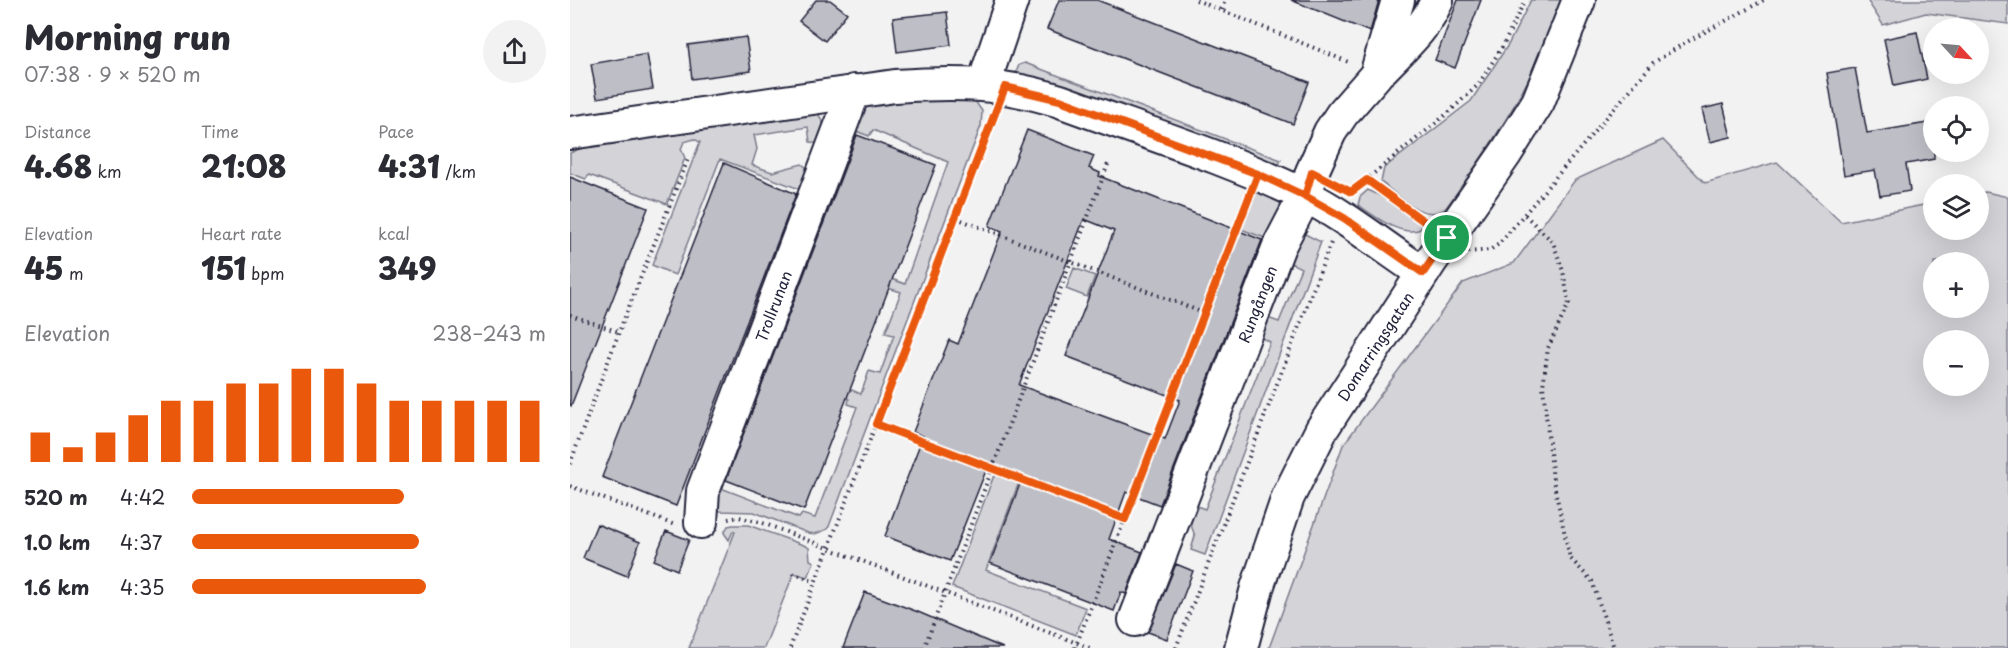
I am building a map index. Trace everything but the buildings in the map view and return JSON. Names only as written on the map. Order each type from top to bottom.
[{"type":"street","points":[[994,85],[1012,0]]},
{"type":"street","name":"Rungången","points":[[1135,620],[1279,246],[1309,184],[1330,132],[1342,114],[1376,75],[1398,0]]},
{"type":"street","points":[[1376,75],[1419,29],[1432,13],[1437,0]]},
{"type":"street","name":"Domarringsgatan","points":[[1241,648],[1257,588],[1288,496],[1322,429],[1538,102],[1579,0]]},
{"type":"street","points":[[570,133],[854,91],[916,84],[994,85],[1060,100],[1258,174],[1309,184],[1347,205],[1423,273]]},
{"type":"street","name":"Trollrunan","points":[[701,522],[703,491],[854,91]]},
{"type":"path","points":[[1196,0],[1376,75]]},
{"type":"path","points":[[1222,10],[1225,0]]},
{"type":"path","points":[[1176,648],[1326,251],[1347,205],[1367,180],[1465,98],[1478,84],[1504,44],[1526,0]]},
{"type":"path","points":[[1367,180],[1468,252],[1490,250],[1499,244],[1525,215],[1588,136],[1653,63],[1764,0]]},
{"type":"path","points":[[790,648],[955,218],[994,85]]},
{"type":"path","points":[[570,464],[619,332],[688,159]]},
{"type":"path","points":[[924,648],[1108,164]]},
{"type":"path","points":[[1076,646],[1258,174]]},
{"type":"path","points":[[1309,184],[1347,205]]},
{"type":"path","points":[[1525,215],[1553,242],[1563,271],[1569,303],[1548,348],[1543,386],[1553,480],[1570,558],[1592,581],[1614,648]]},
{"type":"path","points":[[955,218],[1204,313]]},
{"type":"path","points":[[570,315],[619,332]]},
{"type":"path","points":[[876,424],[1125,519]]},
{"type":"path","points":[[828,549],[946,593],[1076,646],[1090,648]]},
{"type":"path","points":[[794,573],[815,582]]},
{"type":"shaded area","points":[[1531,0],[1562,0],[1540,56],[1512,109],[1480,160],[1445,209],[1428,213],[1411,206],[1381,182],[1384,168],[1471,101],[1508,45]]},
{"type":"shaded area","points":[[1867,0],[2008,0],[2008,24],[1989,21],[1989,18],[1963,18],[1926,13],[1883,25]]},
{"type":"shaded area","points":[[1025,63],[1281,160],[1276,171],[1014,77],[1019,65]]},
{"type":"shaded area","points":[[968,98],[975,101],[982,111],[981,126],[828,529],[815,534],[808,533],[754,512],[720,511],[716,508],[713,485],[799,518],[802,514],[815,518],[857,407],[848,404],[849,399],[809,384],[812,373],[861,394],[869,371],[880,374],[894,335],[885,333],[901,292],[842,274],[854,265],[905,284],[948,162],[873,130],[869,136],[848,128],[860,106]]},
{"type":"shaded area","points":[[816,112],[824,128],[818,144],[810,142],[808,127],[754,135],[757,149],[752,165],[772,172],[802,164],[808,169],[802,190],[720,159],[675,275],[652,265],[700,142],[694,139],[684,142],[681,149],[685,158],[667,204],[589,175],[586,179],[570,173],[570,153],[588,145]]},
{"type":"shaded area","points":[[1663,140],[1705,183],[1777,162],[1841,222],[1923,205],[1923,240],[1989,240],[1989,193],[2008,197],[2008,648],[1269,648],[1343,445],[1463,283],[1514,263],[1575,180]]},
{"type":"shaded area","points":[[1256,190],[1274,196],[1282,206],[1270,240],[1241,229]]},
{"type":"shaded area","points":[[1368,190],[1381,196],[1421,224],[1421,229],[1405,231],[1397,228],[1358,205],[1360,197]]},
{"type":"shaded area","points":[[1299,231],[1321,242],[1205,555],[1191,550],[1195,536],[1188,517],[1194,505],[1205,509],[1270,342],[1255,335],[1262,316],[1279,322],[1301,268],[1291,263],[1284,280],[1276,276]]},
{"type":"shaded area","points":[[1074,268],[1095,276],[1087,297],[1066,289]]},
{"type":"shaded area","points":[[997,474],[1019,482],[986,570],[1086,608],[1076,635],[952,587],[993,478]]},
{"type":"shaded area","points":[[748,525],[806,546],[809,548],[810,560],[814,562],[807,577],[794,573],[764,648],[689,648],[735,532],[733,531],[729,540],[724,533],[728,526]]},
{"type":"route","points":[[1447,238],[1367,180],[1351,192],[1312,172],[1305,196],[1258,174],[1125,519],[876,424],[1005,87],[1060,100],[1258,174],[1305,196],[1344,218],[1423,273],[1447,238]]}]
